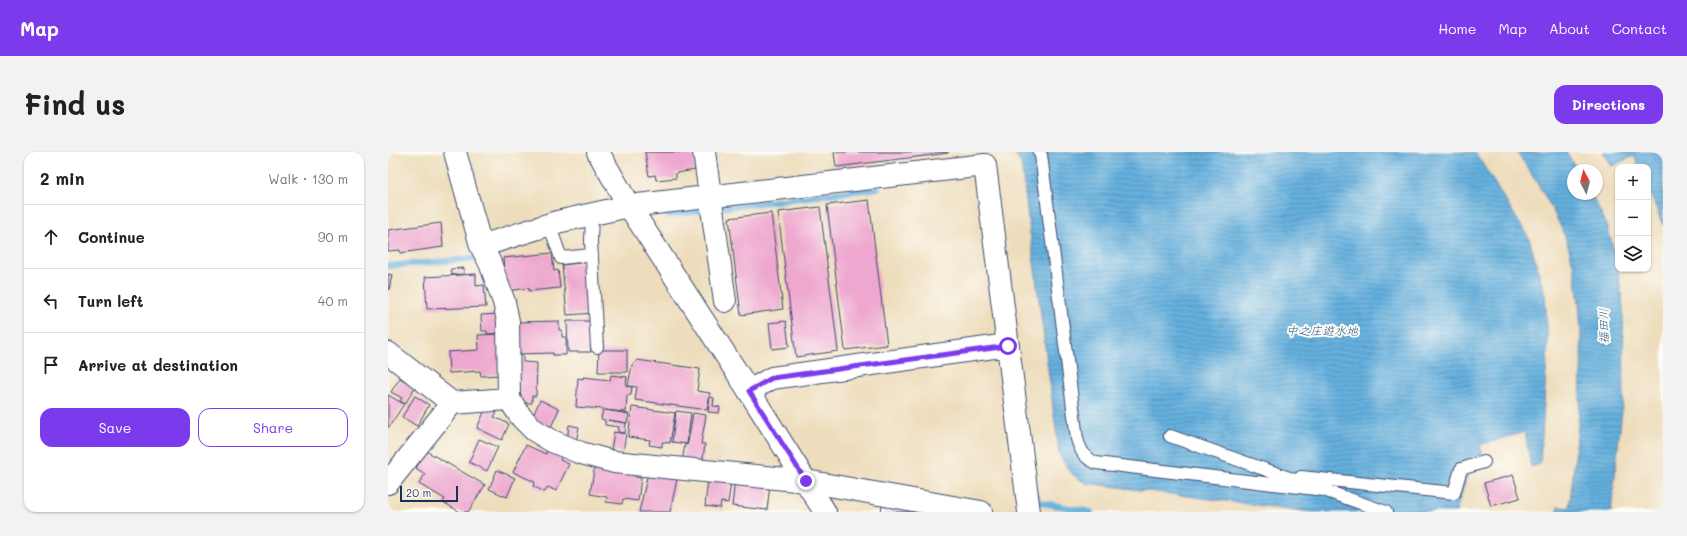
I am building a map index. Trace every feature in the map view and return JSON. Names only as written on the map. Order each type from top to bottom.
[{"type":"street","points":[[455,152],[481,246],[490,263],[504,302],[508,321],[509,399],[520,417],[534,430],[552,441],[581,454],[614,462],[806,481],[981,512]]},
{"type":"street","points":[[598,152],[629,206],[806,481],[820,511]]},
{"type":"street","points":[[704,152],[724,301]]},
{"type":"street","points":[[481,246],[549,224],[629,206],[985,165],[1029,512]]},
{"type":"street","points":[[749,391],[772,378],[1008,346]]},
{"type":"street","points":[[388,353],[452,403],[509,399]]},
{"type":"street","points":[[388,483],[452,403]]},
{"type":"lane","points":[[1039,152],[1041,155],[1078,439],[1081,451],[1087,458],[1096,463],[1324,490]]},
{"type":"lane","points":[[592,214],[592,255],[597,347]]},
{"type":"lane","points":[[549,224],[560,258],[592,255]]},
{"type":"lane","points":[[1170,436],[1386,512]]},
{"type":"lane","points":[[1282,476],[1454,493],[1461,469],[1484,462]]},
{"type":"water","name":"中之庄遊水地","points":[[1012,152],[1475,152],[1529,238],[1545,295],[1548,344],[1540,464],[1531,467],[1525,432],[1480,445],[1483,455],[1460,464],[1468,472],[1456,512],[1311,512],[1086,483],[1070,471],[1059,453],[1021,163]]},
{"type":"water","name":"福田川","points":[[1517,152],[1566,152],[1574,164],[1567,164],[1567,200],[1594,200],[1607,225],[1615,256],[1615,272],[1618,272],[1623,307],[1624,391],[1611,512],[1568,512],[1557,510],[1558,506],[1569,508],[1577,442],[1581,370],[1581,333],[1573,264],[1564,234],[1536,182]]},
{"type":"water","points":[[1603,152],[1663,152],[1663,225],[1651,195],[1651,164],[1638,164],[1634,156],[1612,166]]},
{"type":"building","points":[[645,152],[693,152],[695,170],[676,173],[676,178],[656,180],[655,175],[649,176]]},
{"type":"building","points":[[834,152],[948,152],[948,153],[836,167]]},
{"type":"building","points":[[869,200],[887,345],[845,350],[827,205]]},
{"type":"building","points":[[820,207],[838,351],[796,357],[778,212]]},
{"type":"building","points":[[771,213],[783,309],[741,315],[729,218]]},
{"type":"building","points":[[441,223],[443,247],[400,253],[400,250],[388,251],[388,230]]},
{"type":"building","points":[[552,253],[554,271],[558,270],[560,288],[529,291],[529,288],[506,291],[503,258]]},
{"type":"building","points":[[588,262],[594,313],[567,315],[562,265]]},
{"type":"building","points":[[464,268],[464,274],[452,275],[451,269]]},
{"type":"building","points":[[388,274],[392,275],[389,290],[388,290]]},
{"type":"building","points":[[476,274],[476,286],[484,285],[486,307],[427,309],[425,277]]},
{"type":"building","points":[[501,314],[502,333],[487,334],[487,331],[482,331],[481,315]]},
{"type":"building","points":[[559,321],[559,330],[562,330],[562,337],[566,337],[566,355],[553,355],[553,353],[517,354],[516,322]]},
{"type":"building","points":[[567,321],[590,321],[591,352],[568,352]]},
{"type":"building","points":[[786,321],[789,347],[772,349],[769,323]]},
{"type":"building","points":[[499,334],[502,375],[481,376],[480,371],[449,373],[448,352],[479,350],[478,335]]},
{"type":"building","points":[[599,350],[627,350],[627,372],[598,372]]},
{"type":"building","points":[[517,355],[523,355],[523,362],[537,363],[536,396],[532,396],[532,403],[520,403],[520,396],[516,395]]},
{"type":"building","points":[[637,360],[700,369],[697,391],[710,393],[707,410],[635,400],[637,387],[628,386],[632,365]]},
{"type":"building","points":[[611,375],[627,377],[626,386],[632,387],[631,395],[627,395],[626,412],[605,410],[629,414],[627,423],[608,420],[626,423],[625,433],[618,432],[619,427],[605,425],[605,420],[601,419],[603,409],[576,407],[578,378],[583,379],[583,377],[610,380]]},
{"type":"building","points":[[400,378],[415,387],[405,404],[400,401],[402,398],[391,392]]},
{"type":"building","points":[[388,395],[404,404],[389,427],[388,427]]},
{"type":"building","points":[[415,396],[429,405],[417,426],[402,417]]},
{"type":"building","points":[[710,397],[714,398],[713,406],[720,407],[719,413],[708,412]]},
{"type":"building","points":[[540,400],[559,409],[551,427],[532,418]]},
{"type":"building","points":[[632,407],[675,413],[670,443],[662,442],[662,447],[649,445],[650,440],[628,437]]},
{"type":"building","points":[[486,408],[497,412],[494,417],[509,424],[502,440],[477,428]]},
{"type":"building","points":[[676,411],[691,413],[687,444],[672,442]]},
{"type":"building","points":[[693,413],[706,415],[701,444],[705,444],[702,465],[682,462],[685,444],[687,445],[688,442]]},
{"type":"building","points":[[569,425],[579,427],[576,442],[567,441]]},
{"type":"building","points":[[614,432],[626,434],[623,452],[611,450]]},
{"type":"building","points":[[479,439],[498,447],[487,471],[469,462]]},
{"type":"building","points":[[526,445],[546,454],[548,448],[562,454],[560,460],[569,464],[556,491],[548,487],[545,492],[533,486],[535,482],[513,472]]},
{"type":"building","points":[[426,451],[485,485],[468,512],[460,512],[443,502],[445,499],[419,484],[425,474],[416,468]]},
{"type":"building","points":[[595,465],[637,471],[635,477],[641,478],[638,501],[623,499],[622,504],[606,502],[607,497],[590,494]]},
{"type":"building","points":[[497,470],[515,478],[507,497],[489,489]]},
{"type":"building","points":[[648,473],[677,479],[670,512],[639,512]]},
{"type":"building","points":[[1513,475],[1520,498],[1491,506],[1484,483]]},
{"type":"building","points":[[708,479],[731,481],[728,503],[721,502],[720,508],[705,506]]},
{"type":"building","points":[[735,480],[770,484],[767,510],[732,506]]},
{"type":"building","points":[[882,505],[920,512],[881,512]]},
{"type":"waterway","points":[[721,208],[878,188]]},
{"type":"waterway","points":[[668,215],[705,210]]},
{"type":"waterway","points":[[495,255],[514,246]]},
{"type":"waterway","points":[[388,266],[481,258]]},
{"type":"waterway","points":[[1037,496],[1038,502],[1091,512]]},
{"type":"route","points":[[806,481],[749,391],[772,378],[1008,346]]}]
